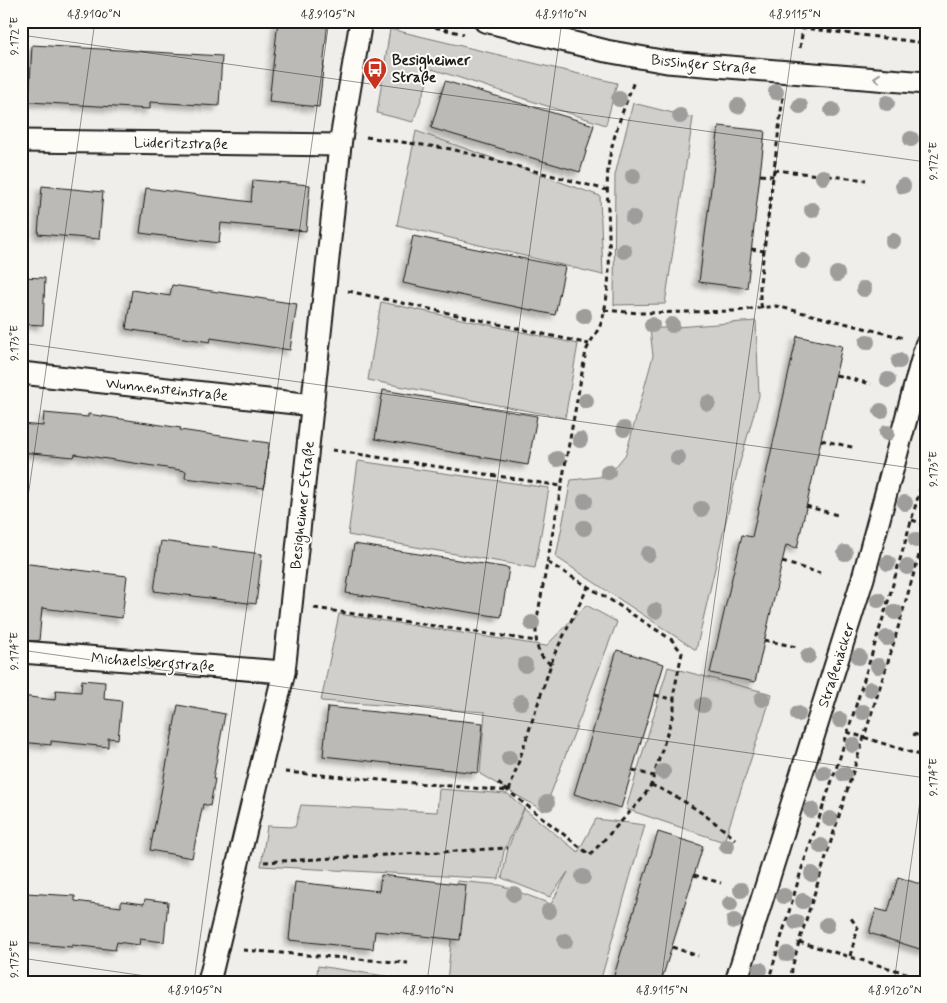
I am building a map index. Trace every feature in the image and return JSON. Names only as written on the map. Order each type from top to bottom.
[{"type":"street","name":"Besigheimer Straße","points":[[209,982],[284,672],[341,140],[361,21]]},
{"type":"street","name":"Bissinger Straße","points":[[485,21],[606,51],[660,61],[793,62],[926,83]]},
{"type":"street","name":"Lüderitzstraße","points":[[21,141],[341,140]]},
{"type":"street","name":"Straßenäcker","points":[[736,982],[863,578],[918,342]]},
{"type":"street","name":"Wunnensteinstraße","points":[[21,373],[313,405]]},
{"type":"street","name":"Michaelsbergstraße","points":[[21,652],[284,672]]},
{"type":"path","points":[[762,308],[760,292],[773,176],[793,62],[803,28],[926,43]]},
{"type":"path","points":[[551,664],[544,660],[539,653],[536,641],[536,624],[580,382],[589,344],[600,328],[604,310],[609,239],[608,167],[636,73]]},
{"type":"path","points":[[341,140],[451,149],[607,190]]},
{"type":"path","points":[[774,170],[866,180]]},
{"type":"path","points":[[760,174],[773,176]]},
{"type":"path","points":[[751,249],[764,250]]},
{"type":"path","points":[[325,286],[589,344]]},
{"type":"path","points":[[604,310],[638,313],[735,311],[776,306],[918,342]]},
{"type":"path","points":[[836,376],[872,384]]},
{"type":"path","points":[[821,440],[856,448]]},
{"type":"path","points":[[309,446],[561,486]]},
{"type":"path","points":[[768,982],[802,868],[847,732],[926,469]]},
{"type":"path","points":[[806,506],[837,514]]},
{"type":"path","points":[[912,520],[926,525]]},
{"type":"path","points":[[791,982],[792,968],[799,942],[891,652],[926,531]]},
{"type":"path","points":[[498,783],[590,855],[642,799],[651,785],[674,710],[675,686],[682,653],[679,648],[672,640],[547,562]]},
{"type":"path","points":[[782,562],[820,573]]},
{"type":"path","points":[[509,791],[551,664],[573,614],[588,587]]},
{"type":"path","points":[[292,605],[536,641]]},
{"type":"path","points":[[764,640],[797,647]]},
{"type":"path","points":[[655,695],[675,700]]},
{"type":"path","points":[[847,732],[926,757]]},
{"type":"path","points":[[913,734],[925,737],[919,755]]},
{"type":"path","points":[[260,769],[509,791]]},
{"type":"path","points":[[633,770],[653,776]]},
{"type":"path","points":[[651,785],[674,796],[721,827],[735,840]]},
{"type":"path","points":[[238,863],[508,848]]},
{"type":"path","points":[[694,875],[721,884]]},
{"type":"path","points":[[850,956],[858,928],[851,918]]},
{"type":"path","points":[[799,942],[909,974],[908,982]]},
{"type":"path","points":[[672,947],[698,956]]},
{"type":"path","points":[[217,948],[408,963]]},
{"type":"shaded area","points":[[390,29],[617,83],[606,125],[432,69],[413,122],[377,113]]},
{"type":"shaded area","points":[[633,103],[693,118],[665,304],[614,305],[615,175]]},
{"type":"shaded area","points":[[416,131],[600,196],[603,275],[397,225]]},
{"type":"shaded area","points":[[381,302],[578,344],[565,418],[368,380]]},
{"type":"shaded area","points":[[756,321],[759,396],[738,469],[696,650],[556,557],[571,480],[608,476],[626,454],[653,356],[650,329]]},
{"type":"shaded area","points":[[358,461],[549,488],[535,568],[348,535]]},
{"type":"shaded area","points":[[586,605],[617,622],[544,811],[480,774],[485,712],[321,701],[339,614],[546,646]]},
{"type":"shaded area","points":[[668,667],[772,694],[724,842],[626,809]]},
{"type":"shaded area","points":[[439,789],[508,794],[524,808],[504,851],[499,879],[261,866],[267,826],[295,827],[301,805],[437,812]]},
{"type":"shaded area","points":[[524,809],[578,852],[596,819],[645,825],[600,982],[529,982],[505,979],[504,982],[447,982],[457,881],[500,885],[551,904],[568,872],[550,897],[502,878],[508,848]]},
{"type":"shaded area","points":[[318,966],[405,979],[405,982],[316,982]]},
{"type":"building","points":[[278,21],[328,21],[319,107],[269,102]]},
{"type":"building","points":[[32,45],[222,56],[219,106],[150,102],[150,109],[29,102]]},
{"type":"building","points":[[445,81],[594,125],[580,172],[431,128]]},
{"type":"building","points":[[719,126],[765,131],[747,288],[699,282]]},
{"type":"building","points":[[253,180],[310,185],[306,231],[221,223],[219,243],[140,233],[146,188],[251,202]]},
{"type":"building","points":[[42,186],[103,192],[99,239],[38,234]]},
{"type":"building","points":[[413,236],[565,267],[555,315],[403,283]]},
{"type":"building","points":[[21,277],[45,278],[43,325],[21,324]]},
{"type":"building","points":[[172,285],[297,304],[290,350],[211,338],[210,342],[126,329],[132,290],[170,296]]},
{"type":"building","points":[[797,336],[842,346],[797,548],[786,545],[755,682],[710,673],[742,535],[752,537]]},
{"type":"building","points":[[383,390],[537,416],[528,465],[375,439]]},
{"type":"building","points":[[44,413],[88,417],[88,414],[269,443],[264,488],[185,478],[186,471],[75,454],[74,457],[21,452],[21,424],[43,426]]},
{"type":"building","points":[[161,541],[262,554],[256,604],[154,591]]},
{"type":"building","points":[[354,544],[509,568],[501,617],[346,593]]},
{"type":"building","points":[[21,563],[127,576],[122,618],[42,608],[39,641],[21,640]]},
{"type":"building","points":[[617,650],[664,664],[621,808],[574,794]]},
{"type":"building","points":[[82,680],[105,682],[104,699],[122,701],[118,739],[108,738],[108,747],[51,741],[51,745],[21,742],[21,696],[55,700],[56,690],[81,692]]},
{"type":"building","points":[[178,705],[225,714],[210,806],[203,804],[192,858],[150,850]]},
{"type":"building","points":[[328,707],[483,723],[478,773],[323,756]]},
{"type":"building","points":[[658,832],[703,846],[661,982],[612,982]]},
{"type":"building","points":[[381,875],[466,885],[460,940],[375,931],[373,949],[289,940],[295,882],[379,891]]},
{"type":"building","points":[[898,877],[926,886],[926,951],[869,933],[876,909],[888,912]]},
{"type":"building","points":[[26,893],[75,896],[75,901],[121,907],[121,901],[144,904],[145,899],[168,902],[164,942],[140,939],[139,945],[117,942],[115,950],[72,945],[72,947],[22,943]]},
{"type":"place","name":"Besigheimer Straße","points":[[375,90]]}]
